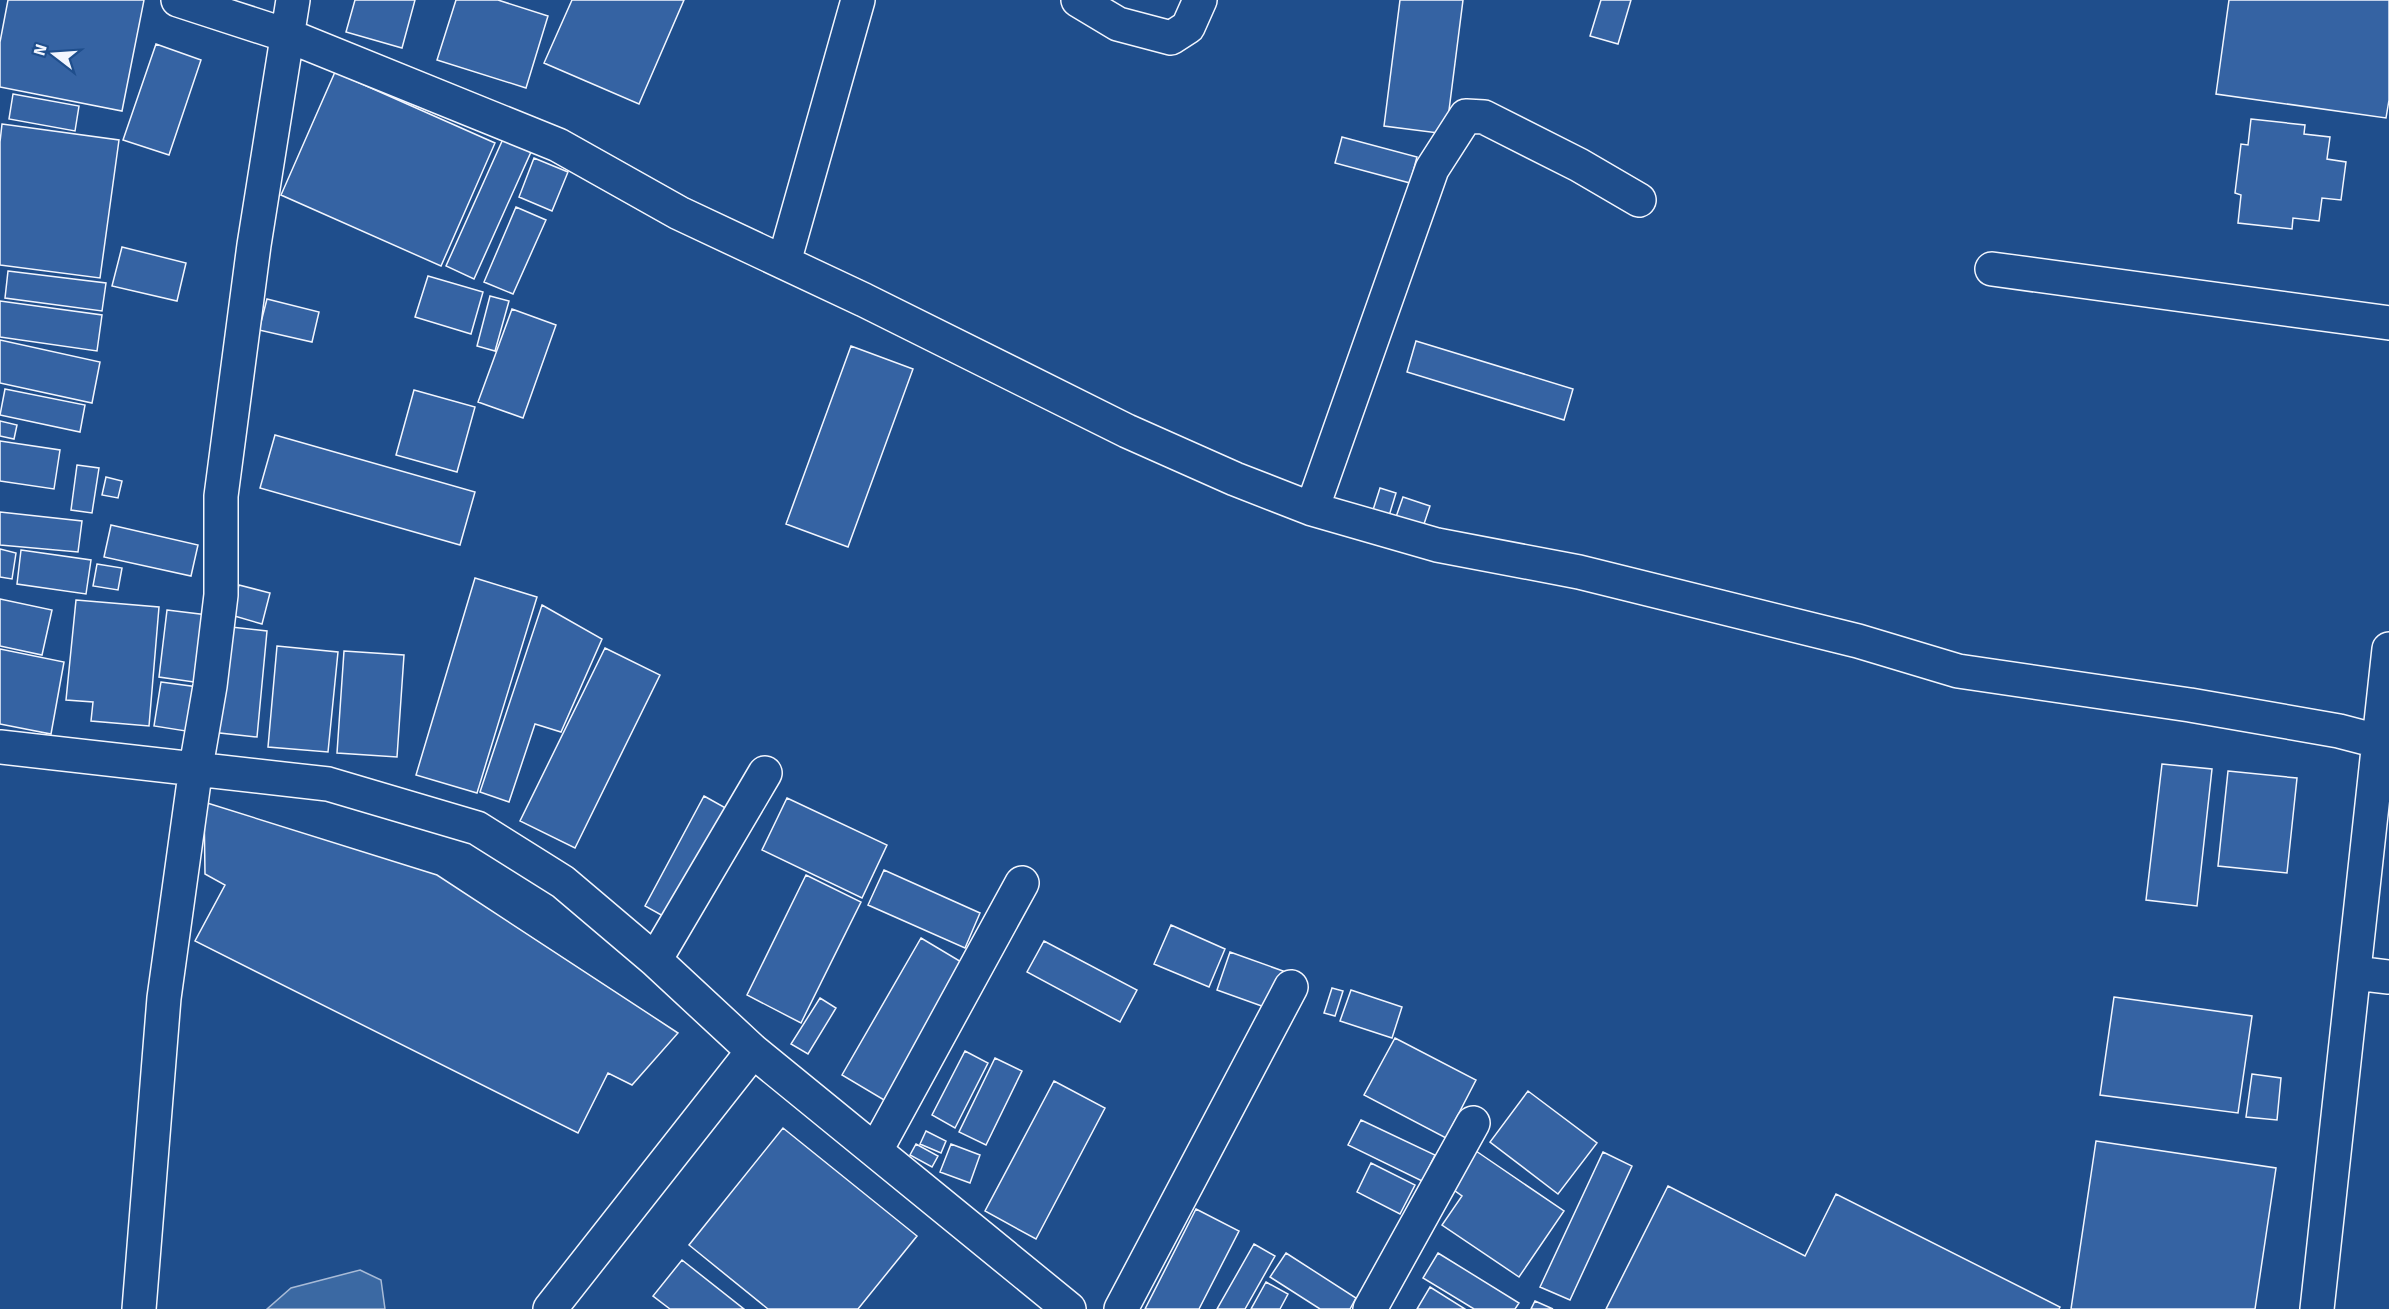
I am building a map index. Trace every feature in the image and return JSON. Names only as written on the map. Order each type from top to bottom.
[{"type":"street","points":[[178,0],[289,36],[558,145],[679,213],[784,262],[1127,431],[1235,479],[1312,509],[1437,545],[1579,572],[1858,641],[1958,671],[2225,711],[2339,731],[2384,744]]},
{"type":"street","points":[[139,1309],[164,998],[196,768],[210,686],[221,595],[221,496],[254,245],[293,0]]},
{"type":"street","points":[[784,262],[858,0]]},
{"type":"street","points":[[1077,0],[1118,24],[1171,38],[1188,27],[1200,0]]},
{"type":"street","points":[[1312,509],[1432,170],[1466,116],[1484,117],[1579,165],[1639,200]]},
{"type":"street","points":[[1992,269],[2389,323]]},
{"type":"street","points":[[2317,1309],[2355,973],[2384,744],[2389,650]]},
{"type":"street","points":[[0,747],[328,784],[477,828],[562,882],[655,960],[753,1052],[1069,1309]]},
{"type":"street","points":[[655,960],[765,773]]},
{"type":"street","points":[[876,1150],[1022,883]]},
{"type":"street","points":[[2355,973],[2389,977]]},
{"type":"street","points":[[1121,1309],[1291,987]]},
{"type":"street","points":[[560,1306],[753,1052]]},
{"type":"street","points":[[1370,1309],[1473,1123]]},
{"type":"water","points":[[360,1270],[381,1280],[385,1309],[267,1309],[291,1288]]},
{"type":"building","points":[[8,0],[144,0],[122,111],[0,87],[0,42]]},
{"type":"building","points":[[355,0],[415,0],[402,48],[346,32]]},
{"type":"building","points":[[456,0],[498,0],[548,16],[526,88],[437,60]]},
{"type":"building","points":[[572,0],[684,0],[639,104],[544,63]]},
{"type":"building","points":[[1400,0],[1463,0],[1446,134],[1384,126]]},
{"type":"building","points":[[1601,0],[1631,0],[1618,44],[1590,36]]},
{"type":"building","points":[[2229,0],[2389,0],[2389,100],[2386,118],[2216,94]]},
{"type":"building","points":[[156,44],[201,60],[169,155],[123,140]]},
{"type":"building","points":[[335,72],[495,143],[441,266],[281,195]]},
{"type":"building","points":[[13,94],[79,106],[75,131],[9,119]]},
{"type":"building","points":[[2251,119],[2305,125],[2304,134],[2330,137],[2327,159],[2346,162],[2341,200],[2322,198],[2319,221],[2293,218],[2292,229],[2238,223],[2241,195],[2235,193],[2241,144],[2248,145]]},
{"type":"building","points":[[2,124],[119,140],[100,278],[0,265]]},
{"type":"building","points":[[1342,137],[1417,157],[1410,183],[1335,163]]},
{"type":"building","points":[[503,139],[531,152],[474,279],[446,266]]},
{"type":"building","points":[[534,158],[568,172],[552,211],[519,197]]},
{"type":"building","points":[[516,207],[546,220],[513,294],[484,282]]},
{"type":"building","points":[[122,247],[186,263],[177,301],[112,286]]},
{"type":"building","points":[[8,271],[106,283],[102,311],[5,298]]},
{"type":"building","points":[[428,276],[483,292],[471,334],[415,317]]},
{"type":"building","points":[[490,296],[509,301],[495,351],[477,346]]},
{"type":"building","points":[[267,299],[319,312],[312,342],[259,330]]},
{"type":"building","points":[[0,301],[102,315],[97,351],[0,337]]},
{"type":"building","points":[[512,309],[556,325],[523,418],[478,402]]},
{"type":"building","points":[[0,340],[100,362],[92,403],[0,383]]},
{"type":"building","points":[[1416,341],[1573,389],[1564,420],[1407,372]]},
{"type":"building","points":[[851,346],[913,369],[848,547],[786,524]]},
{"type":"building","points":[[5,389],[85,405],[80,432],[0,415]]},
{"type":"building","points":[[414,390],[475,407],[457,472],[396,455]]},
{"type":"building","points":[[0,421],[17,425],[14,439],[0,436]]},
{"type":"building","points":[[275,435],[475,492],[460,545],[260,488]]},
{"type":"building","points":[[0,441],[60,450],[54,489],[0,481]]},
{"type":"building","points":[[77,465],[99,468],[92,513],[71,510]]},
{"type":"building","points":[[106,477],[122,481],[118,498],[102,495]]},
{"type":"building","points":[[1380,488],[1396,493],[1389,516],[1373,510]]},
{"type":"building","points":[[1403,497],[1430,506],[1423,527],[1396,517]]},
{"type":"building","points":[[0,512],[82,521],[78,552],[0,545]]},
{"type":"building","points":[[111,525],[198,545],[191,576],[104,557]]},
{"type":"building","points":[[0,549],[16,553],[12,579],[0,577]]},
{"type":"building","points":[[21,550],[91,560],[86,594],[17,584]]},
{"type":"building","points":[[97,564],[122,568],[118,590],[93,586]]},
{"type":"building","points":[[475,578],[537,597],[477,793],[416,775]]},
{"type":"building","points":[[239,585],[270,593],[262,624],[231,615]]},
{"type":"building","points":[[0,599],[52,610],[42,655],[0,646]]},
{"type":"building","points":[[76,600],[159,607],[149,726],[91,721],[93,702],[66,700]]},
{"type":"building","points":[[542,605],[602,639],[561,732],[535,724],[509,802],[480,792]]},
{"type":"building","points":[[167,610],[216,616],[208,684],[159,677]]},
{"type":"building","points":[[222,626],[267,631],[257,737],[211,732]]},
{"type":"building","points":[[277,646],[338,652],[328,752],[268,747]]},
{"type":"building","points":[[605,648],[660,675],[575,848],[520,821]]},
{"type":"building","points":[[0,649],[64,662],[51,734],[0,724]]},
{"type":"building","points":[[344,651],[404,655],[397,757],[337,753]]},
{"type":"building","points":[[161,682],[198,687],[192,732],[154,726]]},
{"type":"building","points":[[2162,764],[2212,769],[2197,906],[2146,900]]},
{"type":"building","points":[[2228,771],[2297,778],[2287,873],[2218,866]]},
{"type":"building","points":[[704,796],[731,811],[672,921],[645,906]]},
{"type":"building","points":[[787,798],[887,845],[862,898],[762,850]]},
{"type":"building","points":[[204,802],[437,875],[678,1033],[632,1085],[608,1073],[578,1133],[195,941],[225,885],[205,874]]},
{"type":"building","points":[[884,870],[980,913],[965,948],[868,905]]},
{"type":"building","points":[[806,875],[861,902],[801,1023],[747,995]]},
{"type":"building","points":[[1171,925],[1225,949],[1209,987],[1154,964]]},
{"type":"building","points":[[921,938],[963,963],[884,1100],[842,1075]]},
{"type":"building","points":[[1044,941],[1137,990],[1120,1022],[1027,972]]},
{"type":"building","points":[[1230,952],[1283,971],[1270,1009],[1217,990]]},
{"type":"building","points":[[1332,988],[1343,991],[1335,1016],[1324,1013]]},
{"type":"building","points":[[1351,990],[1402,1007],[1392,1038],[1340,1021]]},
{"type":"building","points":[[2114,997],[2252,1016],[2238,1113],[2100,1095]]},
{"type":"building","points":[[820,998],[836,1008],[808,1054],[791,1044]]},
{"type":"building","points":[[1395,1038],[1476,1080],[1446,1138],[1364,1095]]},
{"type":"building","points":[[965,1051],[988,1063],[955,1128],[932,1115]]},
{"type":"building","points":[[995,1058],[1022,1071],[986,1145],[959,1132]]},
{"type":"building","points":[[2252,1074],[2281,1078],[2277,1120],[2246,1117]]},
{"type":"building","points":[[1054,1081],[1105,1108],[1036,1239],[985,1211]]},
{"type":"building","points":[[1528,1091],[1597,1143],[1558,1194],[1490,1142]]},
{"type":"building","points":[[1361,1120],[1435,1155],[1422,1181],[1348,1145]]},
{"type":"building","points":[[783,1128],[917,1236],[858,1309],[768,1309],[689,1245]]},
{"type":"building","points":[[926,1131],[946,1141],[941,1153],[920,1144]]},
{"type":"building","points":[[2096,1141],[2276,1168],[2255,1309],[2071,1309]]},
{"type":"building","points":[[916,1144],[938,1156],[932,1167],[910,1155]]},
{"type":"building","points":[[951,1144],[980,1155],[970,1183],[940,1172]]},
{"type":"building","points":[[1476,1151],[1564,1211],[1519,1277],[1442,1225],[1462,1196],[1451,1188]]},
{"type":"building","points":[[1603,1152],[1632,1166],[1570,1300],[1540,1287]]},
{"type":"building","points":[[1371,1163],[1415,1185],[1400,1214],[1357,1192]]},
{"type":"building","points":[[1668,1186],[1805,1256],[1836,1194],[2060,1307],[2059,1309],[1606,1309]]},
{"type":"building","points":[[1196,1209],[1239,1231],[1199,1309],[1145,1309]]},
{"type":"building","points":[[1254,1244],[1275,1256],[1245,1309],[1217,1309]]},
{"type":"building","points":[[1286,1253],[1356,1298],[1350,1309],[1320,1309],[1270,1277]]},
{"type":"building","points":[[1438,1253],[1519,1303],[1515,1309],[1474,1309],[1423,1278]]},
{"type":"building","points":[[682,1260],[744,1309],[670,1309],[653,1296]]},
{"type":"building","points":[[1266,1282],[1288,1294],[1280,1309],[1251,1309]]},
{"type":"building","points":[[1430,1287],[1465,1309],[1417,1309]]},
{"type":"building","points":[[1535,1301],[1553,1309],[1531,1309]]}]
